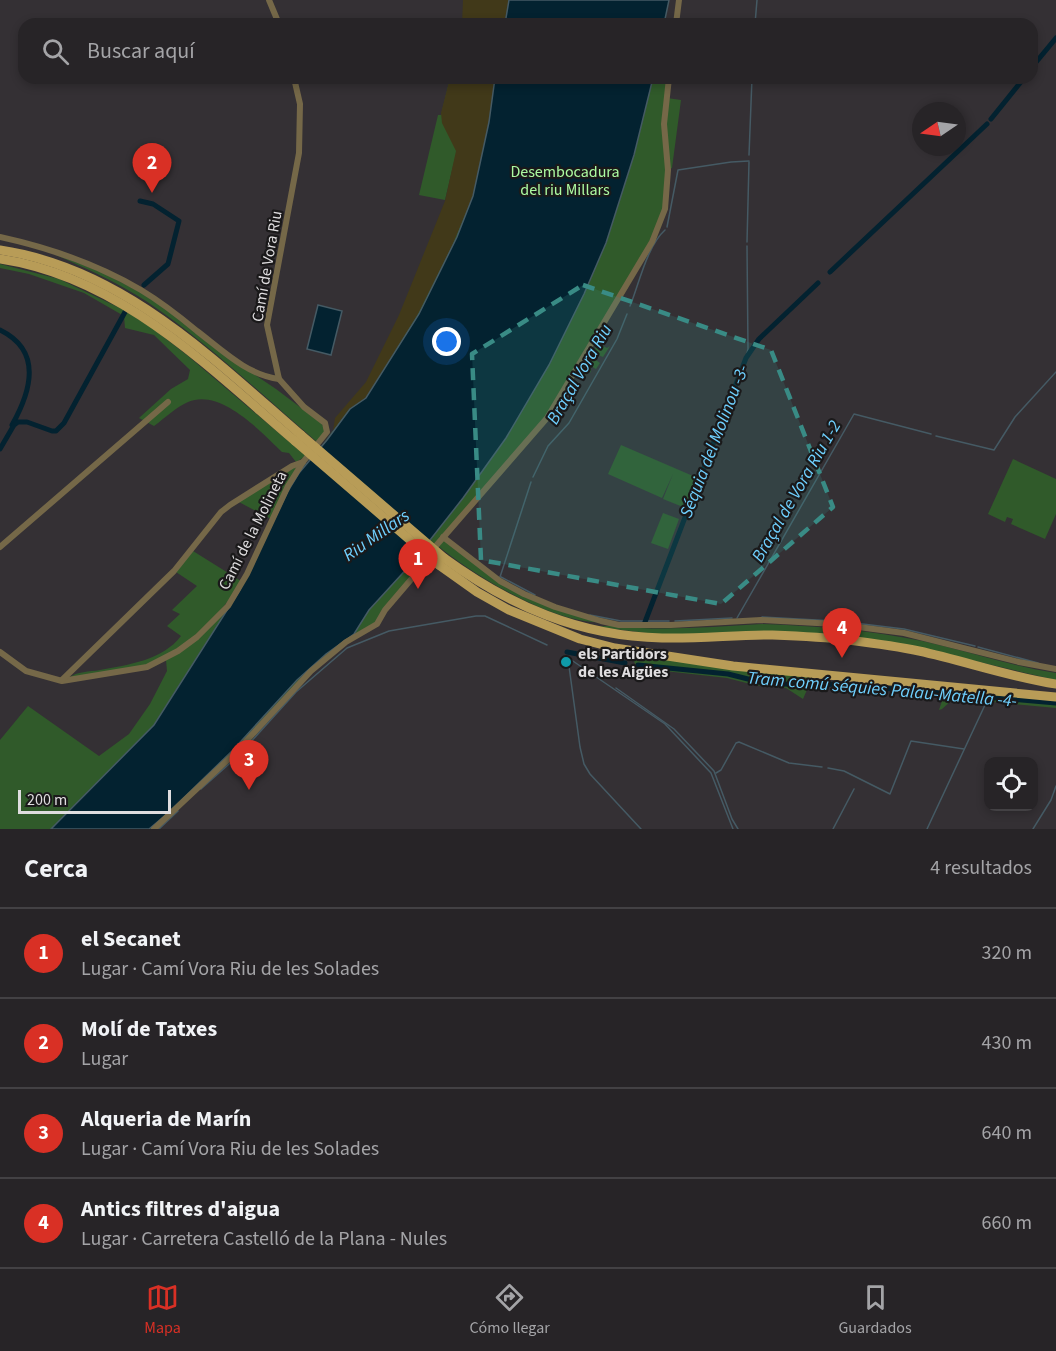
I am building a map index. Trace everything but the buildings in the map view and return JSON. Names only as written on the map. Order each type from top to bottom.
[{"type":"main road","points":[[0,250],[71,270],[109,287],[144,307],[189,339],[298,438]]},
{"type":"main road","points":[[0,259],[70,278],[106,294],[138,313],[183,345],[298,438],[477,592],[509,610],[580,639],[615,648],[733,666],[1056,697]]},
{"type":"main road","points":[[442,561],[515,603],[586,628],[663,638],[770,635],[824,637],[866,642],[919,651],[1056,684]]},
{"type":"street","points":[[269,0],[276,18]]},
{"type":"street","points":[[677,18],[679,0]]},
{"type":"street","name":"Camí de Vora Riu","points":[[62,681],[174,571],[221,512],[283,472],[303,462],[327,432],[325,423],[304,407],[279,379],[267,325],[299,153],[300,105],[295,84]]},
{"type":"street","points":[[154,829],[235,753],[310,671],[346,642],[377,624],[385,610],[414,576],[420,563],[547,418],[659,228],[666,199],[668,170],[664,124],[668,84]]},
{"type":"street","points":[[0,237],[51,249],[110,274],[174,312],[228,355],[254,372],[279,379]]},
{"type":"street","points":[[0,547],[168,402]]},
{"type":"street","name":"Camí de la Molineta","points":[[0,652],[26,670],[62,681],[147,667],[165,659],[192,641],[228,606],[247,574],[288,486],[303,462]]},
{"type":"street","points":[[443,537],[500,581],[524,594],[555,607],[610,623],[670,625],[761,620],[835,624],[904,633],[1056,669]]},
{"type":"highlighted area","points":[[583,285],[771,350],[833,507],[721,604],[481,560],[472,354]]},
{"type":"green space","name":"Riu Millars","points":[[449,84],[668,84],[667,98],[681,100],[672,168],[668,170],[659,227],[551,410],[376,622],[344,640],[233,751],[150,829],[0,829],[0,740],[28,706],[99,756],[129,734],[150,704],[167,671],[166,660],[228,609],[299,472],[349,409],[365,398],[444,261],[454,162],[445,200],[419,195],[438,115],[441,115]]},
{"type":"green space","points":[[47,251],[101,272],[142,293],[221,352],[276,389],[321,423],[326,431],[317,442],[169,317],[122,287]]},
{"type":"green space","points":[[0,264],[59,279],[124,310],[188,356],[306,456],[296,462],[289,453],[282,452],[240,414],[214,401],[201,399],[188,402],[154,426],[139,418],[171,389],[188,379],[190,370],[154,335],[125,328],[124,316],[84,293],[29,274],[0,268]]},
{"type":"green space","points":[[600,341],[605,343],[603,346],[607,348],[610,346],[603,357],[598,355],[596,360],[600,363],[596,369],[591,366],[591,372],[585,375],[582,368],[588,365],[585,363]]},
{"type":"green space","points":[[621,445],[700,479],[688,509],[663,499],[673,474],[662,498],[608,474]]},
{"type":"green space","points":[[1013,459],[1056,479],[1056,514],[1045,539],[1011,524],[1013,519],[1007,517],[1005,522],[988,514]]},
{"type":"green space","points":[[302,463],[271,519],[237,501]]},
{"type":"green space","points":[[663,513],[679,519],[668,549],[651,543]]},
{"type":"green space","points":[[443,538],[523,594],[602,622],[583,621],[562,615],[515,596],[471,570],[437,545]]},
{"type":"green space","points":[[193,551],[241,581],[213,620],[189,642],[162,659],[119,671],[69,678],[79,673],[144,660],[165,651],[174,644],[181,636],[167,626],[180,614],[172,610],[197,586],[176,572]]},
{"type":"green space","points":[[762,624],[842,629],[902,637],[1056,673],[1056,680],[902,644],[654,634],[599,627],[701,628]]},
{"type":"green space","points":[[629,654],[813,676],[803,699],[786,688],[754,685],[727,678],[638,668]]},
{"type":"green space","points":[[946,689],[1056,700],[1056,708],[963,699],[951,701],[939,710]]},
{"type":"sand","points":[[463,0],[509,0],[505,18],[462,18]]},
{"type":"sand","points":[[448,84],[494,84],[489,122],[473,196],[452,246],[418,314],[366,398],[349,409],[333,431],[335,418],[366,382],[399,315],[445,201],[456,151],[442,123],[441,113]]},
{"type":"water","points":[[509,0],[669,0],[665,18],[506,18]]},
{"type":"water","name":"Riu Millars","points":[[494,84],[652,84],[634,155],[606,243],[549,365],[506,438],[412,563],[369,610],[354,634],[326,654],[297,680],[232,751],[168,813],[149,829],[51,829],[154,725],[240,590],[299,473],[350,409],[366,398],[419,314],[457,237],[473,196],[489,122]]},
{"type":"water","points":[[318,305],[342,311],[331,355],[307,349]]},
{"type":"waterway","points":[[756,18],[757,0]]},
{"type":"waterway","name":"Séquia del Molinou -3-","points":[[1038,60],[1056,38]]},
{"type":"waterway","points":[[749,155],[752,84]]},
{"type":"waterway","name":"Séquia del Molinou -3-","points":[[991,119],[1019,84]]},
{"type":"waterway","name":"Séquia del Molinou -3-","points":[[830,272],[987,124]]},
{"type":"waterway","name":"Braçal Vora Riu","points":[[667,227],[678,170],[749,161]]},
{"type":"waterway","points":[[747,242],[749,162]]},
{"type":"waterway","points":[[140,201],[153,204],[179,221],[168,264],[144,285]]},
{"type":"waterway","name":"Braçal Vora Riu","points":[[630,306],[648,255],[665,230]]},
{"type":"waterway","points":[[746,358],[748,349],[747,246]]},
{"type":"waterway","name":"Séquia del Molinou -3-","points":[[645,622],[746,358],[759,339],[818,283]]},
{"type":"waterway","points":[[0,449],[18,422],[27,422],[52,431],[56,431],[64,423],[125,312]]},
{"type":"waterway","name":"Braçal Vora Riu","points":[[533,477],[548,446],[569,423],[617,339],[627,314]]},
{"type":"waterway","points":[[0,330],[14,339],[23,349],[28,360],[28,386],[12,425]]},
{"type":"waterway","name":"Braçal de Vora Riu 1-2","points":[[936,436],[994,450],[1015,417],[1056,372]]},
{"type":"waterway","name":"Braçal de Vora Riu 1-2","points":[[737,618],[854,414],[931,434]]},
{"type":"waterway","name":"Braçal Vora Riu","points":[[500,577],[531,482]]},
{"type":"waterway","name":"Braçal de Vora Riu 1-2","points":[[501,577],[535,595]]},
{"type":"waterway","name":"Braçal de Vora Riu 1-2","points":[[590,615],[621,621],[669,621]]},
{"type":"waterway","points":[[201,789],[238,756],[296,692],[347,648],[389,631],[476,616],[485,616],[547,645]]},
{"type":"waterway","points":[[762,617],[835,621]]},
{"type":"waterway","name":"Braçal de Vora Riu 1-2","points":[[675,621],[732,618]]},
{"type":"waterway","points":[[838,621],[904,629],[975,646]]},
{"type":"waterway","points":[[978,647],[1038,663]]},
{"type":"waterway","points":[[567,652],[625,663]]},
{"type":"waterway","points":[[567,657],[665,724],[711,773],[733,829]]},
{"type":"waterway","points":[[568,659],[584,764],[590,774],[641,829]]},
{"type":"waterway","name":"Tram comú séquies Palau-Matella -4-","points":[[638,665],[728,674],[760,682],[811,686],[834,684],[1056,703]]},
{"type":"waterway","points":[[616,688],[674,729],[714,771],[738,829]]},
{"type":"waterway","points":[[927,829],[985,705]]},
{"type":"waterway","points":[[828,768],[844,771],[890,794],[911,741],[964,749]]},
{"type":"waterway","points":[[716,773],[721,770],[736,743],[739,742],[789,763],[822,767]]},
{"type":"waterway","points":[[1033,829],[1051,800],[1056,786]]},
{"type":"waterway","points":[[833,829],[854,789]]},
{"type":"waterway","points":[[159,829],[178,811]]},
{"type":"place","name":"Molí de Tatxes","points":[[152,193]]},
{"type":"place","name":"el Secanet","points":[[418,589]]},
{"type":"place","name":"Antics filtres d'aigua","points":[[842,658]]},
{"type":"place","name":"els Partidors de les Aigües","points":[[566,662]]},
{"type":"place","name":"Alqueria de Marín","points":[[249,790]]},
{"type":"park label","name":"Desembocadura del riu Millars","points":[[565,180]]}]
